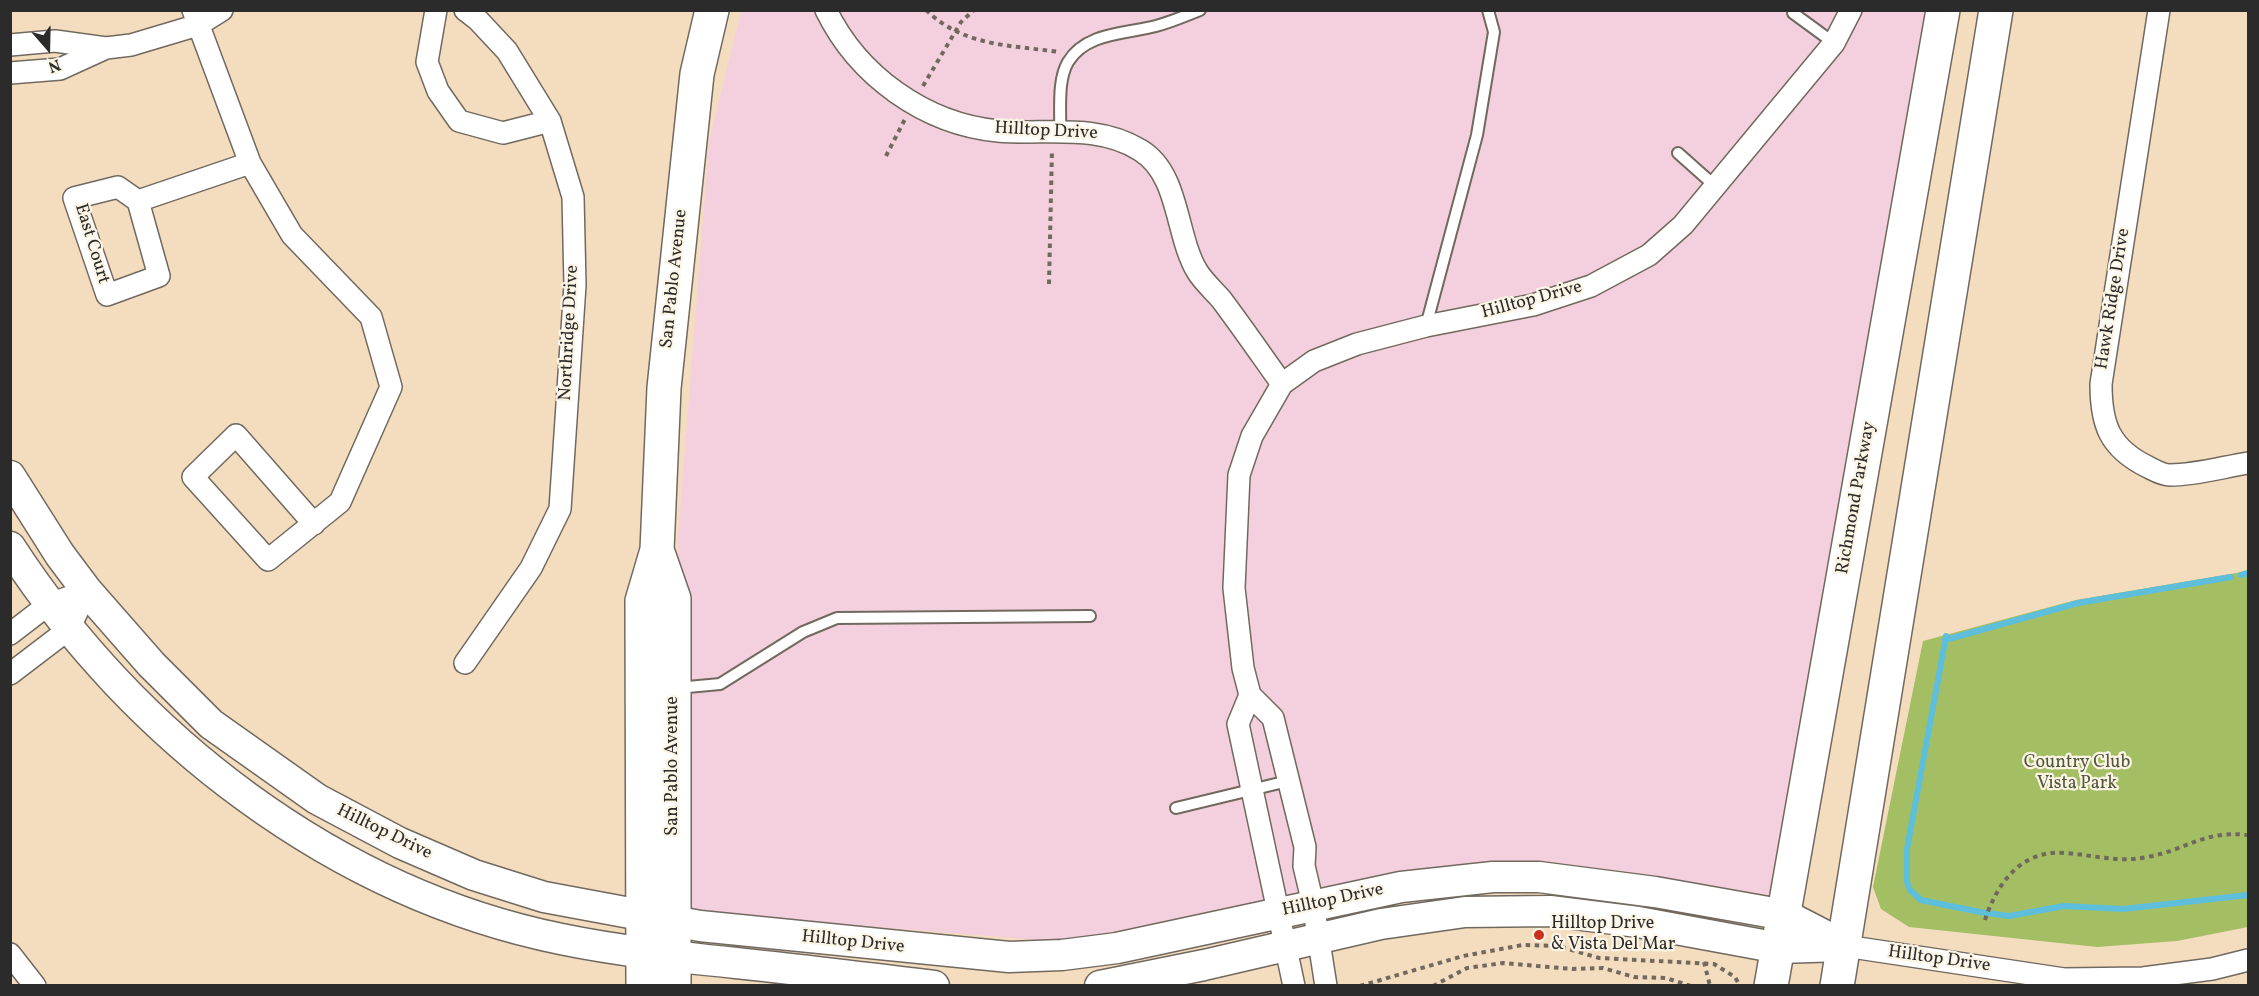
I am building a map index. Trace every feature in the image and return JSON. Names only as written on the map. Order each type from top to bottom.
[{"type":"main road","name":"San Pablo Avenue","points":[[643,986],[642,601],[657,550],[665,377],[697,74],[712,10]]},
{"type":"main road","name":"Richmond Parkway","points":[[1771,986],[1943,10]]},
{"type":"main road","points":[[1837,986],[1996,10]]},
{"type":"main road","name":"Hilltop Drive","points":[[10,476],[60,555],[87,591],[151,664],[212,724],[317,799],[400,843],[474,875],[544,897],[674,923],[955,954],[1009,957],[1062,955],[1117,948],[1313,904],[1401,887],[1450,880],[1539,877],[1655,892],[1785,915],[1845,946]]},
{"type":"main road","name":"Hilltop Drive","points":[[10,547],[49,604],[104,671],[181,747],[232,788],[284,822],[340,855],[397,884],[457,909],[516,928],[642,953],[674,972],[934,986]]},
{"type":"main road","name":"San Pablo Avenue","points":[[657,550],[674,599],[674,972]]},
{"type":"main road","name":"Hilltop Drive","points":[[1100,986],[1423,916],[1506,910],[1593,915],[1779,948],[1845,946]]},
{"type":"street","points":[[10,45],[55,40],[106,48],[131,45],[195,18],[222,10]]},
{"type":"street","points":[[436,10],[427,62],[438,91],[459,121],[502,132],[550,122]]},
{"type":"street","name":"Northridge Drive","points":[[465,10],[478,20],[507,51],[550,122],[573,198],[575,285],[560,509],[531,568],[465,663]]},
{"type":"street","name":"Hilltop Drive","points":[[826,10],[846,43],[875,76],[912,105],[964,126],[998,131],[1107,134],[1142,150],[1162,173],[1197,271],[1282,384]]},
{"type":"street","name":"Hilltop Drive","points":[[1250,695],[1243,668],[1234,588],[1239,475],[1252,436],[1282,384],[1314,361],[1357,344],[1426,326],[1533,305],[1591,286],[1649,255],[1683,225],[1834,44],[1851,10]]},
{"type":"street","name":"Hawk Ridge Drive","points":[[2159,10],[2101,384],[2101,409],[2106,430],[2120,449],[2142,464],[2167,475],[2248,463]]},
{"type":"street","points":[[195,18],[250,163],[292,235],[371,317],[391,387],[340,502],[314,524],[268,560],[193,477],[236,435],[314,524]]},
{"type":"street","points":[[10,74],[60,69],[106,48]]},
{"type":"street","points":[[138,201],[250,163]]},
{"type":"street","name":"East Court","points":[[118,187],[138,201],[159,276],[107,295],[74,198],[118,187]]},
{"type":"street","points":[[10,633],[49,604],[87,591]]},
{"type":"street","points":[[10,674],[69,630],[87,591]]},
{"type":"street","points":[[1294,986],[1238,724],[1250,695],[1273,718],[1305,848],[1304,866],[1313,904],[1326,986]]},
{"type":"street","name":"Hilltop Drive","points":[[1845,946],[2064,979],[2213,977],[2248,960]]},
{"type":"street","points":[[10,954],[35,986]]},
{"type":"lane","points":[[1060,131],[1063,79],[1068,62],[1080,48],[1091,40],[1107,35],[1132,32],[1178,14],[1200,10]]},
{"type":"lane","points":[[1426,326],[1477,135],[1494,32],[1488,10]]},
{"type":"lane","points":[[1793,13],[1834,44]]},
{"type":"lane","points":[[1678,153],[1715,186]]},
{"type":"lane","points":[[674,689],[720,684],[803,632],[837,618],[1090,615]]},
{"type":"lane","points":[[1176,808],[1288,781]]},
{"type":"path","points":[[886,156],[954,31],[974,10]]},
{"type":"path","points":[[1986,918],[1988,907],[2010,872],[2025,861],[2046,854],[2065,852],[2124,861],[2150,857],[2210,835],[2248,835]]},
{"type":"path","points":[[1360,986],[1463,956],[1523,945],[1558,946],[1599,958],[1704,962],[1714,964],[1735,977],[1740,986]]},
{"type":"path","points":[[1704,962],[1710,986]]},
{"type":"path","points":[[1433,986],[1467,968],[1503,963],[1572,969],[1603,968],[1634,977],[1666,978],[1691,986]]},
{"type":"shaded area","points":[[741,11],[1932,11],[1770,895],[1417,869],[1064,942],[685,912],[678,537],[709,142]]},
{"type":"green space","name":"Country Club Vista Park","points":[[2248,571],[2248,927],[2177,941],[2097,947],[1909,927],[1881,909],[1873,887],[1923,641],[2076,600]]},
{"type":"waterway","points":[[2241,575],[2248,573]]},
{"type":"waterway","points":[[1945,640],[2078,603],[2231,577]]},
{"type":"waterway","points":[[1946,636],[1907,849],[1907,882],[1910,890],[1921,900],[2009,916],[2064,906],[2123,909],[2248,895]]},
{"type":"place","name":"Hilltop Drive & Vista Del Mar","points":[[1539,935]]}]
